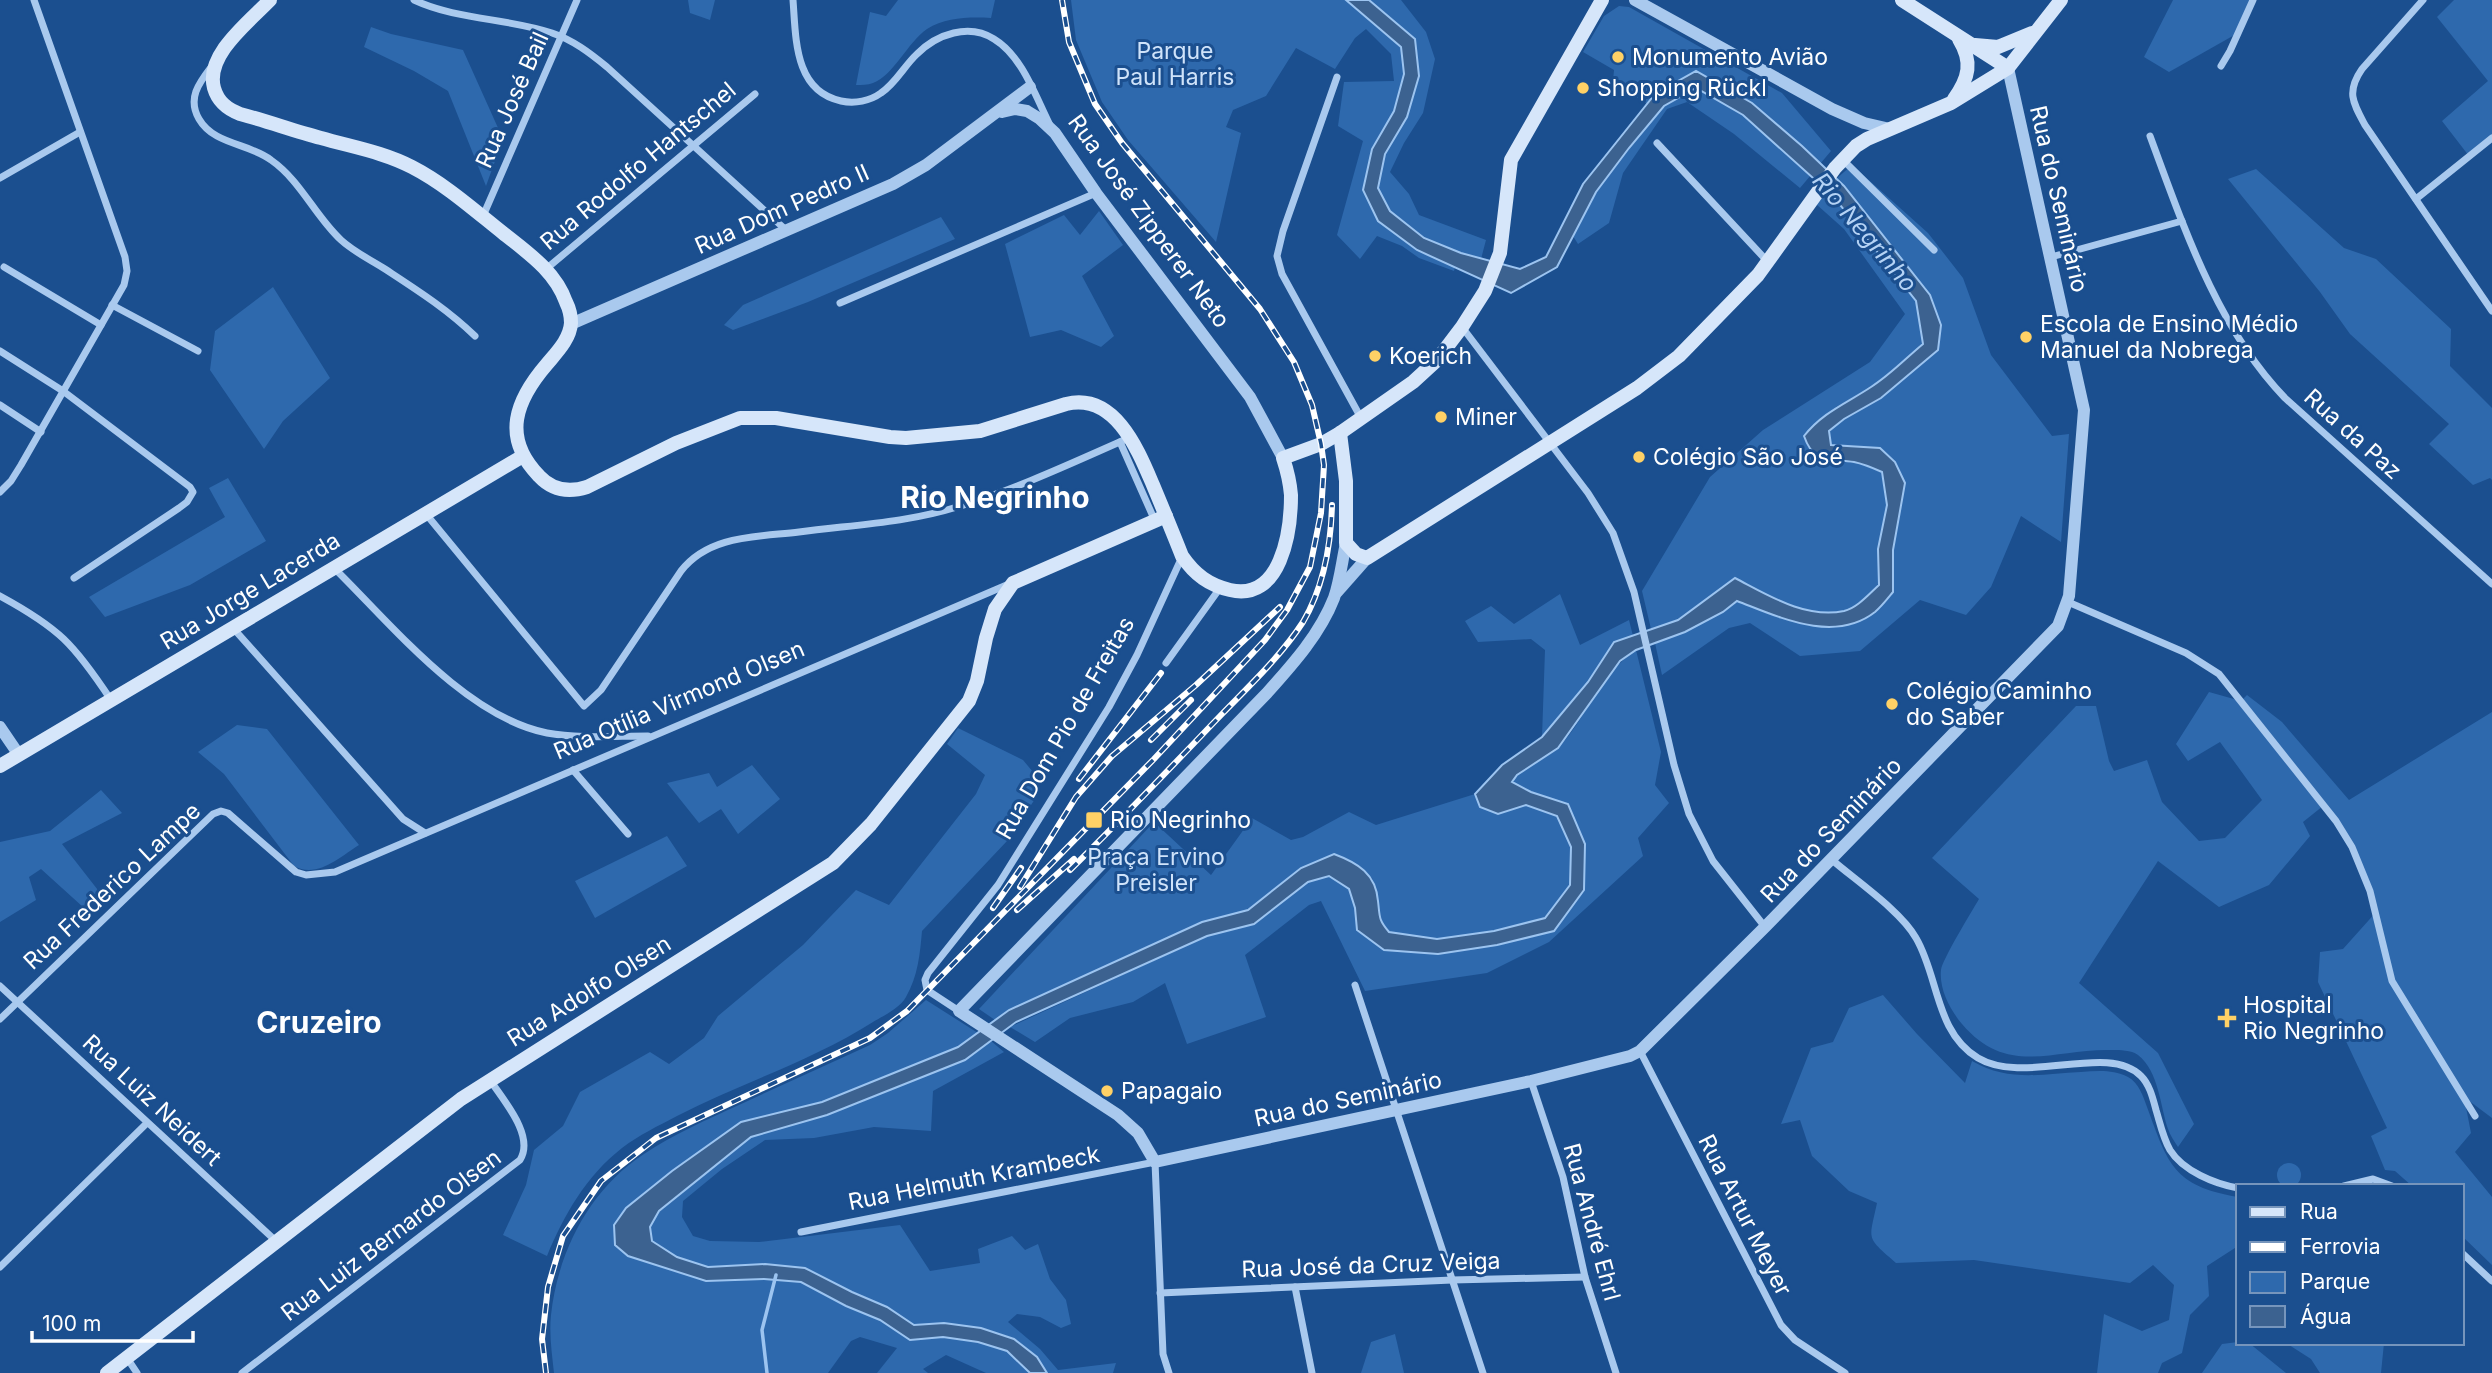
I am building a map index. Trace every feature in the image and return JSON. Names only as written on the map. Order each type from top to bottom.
[{"type":"main road","points":[[270,0],[214,63],[212,74],[217,95],[230,110],[391,157],[428,176],[482,216],[554,278],[566,302],[571,324],[566,338],[533,379],[519,405],[516,422],[516,438],[523,456],[551,486],[576,491],[676,443],[740,418],[776,418],[906,438],[993,428],[1078,401],[1098,406],[1118,421],[1161,518],[1182,556],[1196,574],[1220,588]]},
{"type":"main road","points":[[1283,458],[1340,433],[1427,370],[1462,327],[1485,291],[1500,253],[1511,160],[1602,0]]},
{"type":"main road","points":[[1902,0],[2008,68]]},
{"type":"main road","points":[[1340,433],[1346,481],[1346,543],[1356,554],[1367,558],[1666,368],[1769,262],[1814,197],[1856,146],[1951,103],[2008,68],[2061,0]]},
{"type":"main road","points":[[1970,44],[1998,47],[2034,32]]},
{"type":"main road","points":[[1951,103],[1964,86],[1969,65],[1967,54],[1957,35]]},
{"type":"main road","name":"Rua Jorge Lacerda","points":[[0,765],[523,456]]},
{"type":"main road","name":"Rua José Zipperer Neto","points":[[1220,588],[1253,591],[1268,583],[1278,568],[1290,516],[1291,494],[1283,458]]},
{"type":"main road","name":"Rua Otília Virmond Olsen","points":[[1013,583],[1161,518]]},
{"type":"main road","name":"Rua Adolfo Olsen","points":[[107,1373],[278,1243],[447,1109],[813,878],[844,854],[969,701],[978,681],[995,609],[1013,583]]},
{"type":"street","points":[[0,492],[17,473],[126,278],[126,264],[34,0]]},
{"type":"street","points":[[414,0],[543,31],[561,37],[595,57],[786,230]]},
{"type":"street","name":"Rua José Bail","points":[[482,216],[578,0]]},
{"type":"street","name":"Rua José Zipperer Neto","points":[[793,0],[800,63],[811,85],[828,98],[853,103],[868,100],[891,85],[917,54],[932,42],[954,32],[975,31],[994,38],[1009,51],[1055,133],[1096,193],[1244,388],[1283,458]]},
{"type":"street","points":[[1636,0],[1839,113],[1889,129]]},
{"type":"street","points":[[2221,65],[2253,0]]},
{"type":"street","points":[[2423,0],[2362,69],[2355,80],[2352,93],[2355,106],[2365,125],[2492,311]]},
{"type":"street","points":[[214,63],[200,81],[194,97],[195,111],[206,128],[218,137],[260,152],[270,159],[289,175],[340,239],[446,309],[475,336]]},
{"type":"street","name":"Rua do Seminário","points":[[1155,1162],[1531,1081],[1630,1056],[1640,1051],[2048,638],[2058,625],[2068,602],[2084,410],[2008,68]]},
{"type":"street","points":[[1337,78],[1283,231],[1277,256],[1282,274],[1361,418]]},
{"type":"street","name":"Rua Dom Pedro II","points":[[571,324],[909,175],[1030,87]]},
{"type":"street","name":"Rua Rodolfo Hantschel","points":[[546,269],[755,94]]},
{"type":"street","points":[[998,112],[1015,109],[1027,111],[1055,133]]},
{"type":"street","points":[[0,178],[80,132]]},
{"type":"street","name":"Rua da Paz","points":[[2150,136],[2182,221],[2225,312],[2246,350],[2266,378],[2492,584]]},
{"type":"street","points":[[2416,199],[2492,138]]},
{"type":"street","points":[[1657,143],[1769,262]]},
{"type":"street","points":[[1839,164],[1934,250]]},
{"type":"street","points":[[840,303],[1096,193]]},
{"type":"street","points":[[2051,257],[2182,221]]},
{"type":"street","points":[[4,267],[101,325]]},
{"type":"street","points":[[112,305],[198,351]]},
{"type":"street","points":[[1462,327],[1594,501],[1614,533],[1630,578],[1676,774],[1695,829],[1713,861],[1765,927]]},
{"type":"street","points":[[0,351],[63,391],[190,487],[193,492],[187,502],[74,578]]},
{"type":"street","points":[[0,405],[41,432]]},
{"type":"street","points":[[426,513],[584,706],[601,690],[681,571],[691,558],[700,552],[735,540],[898,519],[955,508],[1009,489],[1125,440]]},
{"type":"street","points":[[960,1011],[1267,693],[1310,642],[1335,595],[1346,543]]},
{"type":"street","name":"Rua Dom Pio de Freitas","points":[[1155,1162],[1138,1133],[1118,1115],[927,990],[925,980],[998,885],[1109,707],[1137,655],[1182,556]]},
{"type":"street","points":[[1335,595],[1367,558]]},
{"type":"street","points":[[334,568],[442,674],[501,716],[543,732],[562,736],[652,736]]},
{"type":"street","name":"Rua Otília Virmond Olsen","points":[[221,811],[235,819],[296,872],[306,876],[335,872],[1013,583]]},
{"type":"street","points":[[1166,663],[1220,588]]},
{"type":"street","points":[[0,596],[33,613],[65,637],[87,664],[111,701]]},
{"type":"street","points":[[2068,602],[2186,653],[2219,674],[2336,821],[2352,847],[2370,891],[2392,981],[2475,1116]]},
{"type":"street","points":[[233,628],[403,819],[425,833]]},
{"type":"street","points":[[0,727],[19,754]]},
{"type":"street","points":[[573,770],[628,834]]},
{"type":"street","name":"Rua Frederico Lampe","points":[[0,1020],[207,818],[221,811]]},
{"type":"street","points":[[1831,859],[1910,928],[1923,953],[1945,1020],[1961,1044],[1972,1054],[1987,1063],[2018,1069],[2113,1062],[2129,1066],[2143,1077],[2151,1092],[2172,1152],[2180,1161],[2208,1178],[2236,1187]]},
{"type":"street","points":[[1355,985],[1483,1373]]},
{"type":"street","name":"Rua Luiz Neidert","points":[[0,986],[278,1243]]},
{"type":"street","name":"Rua Artur Meyer","points":[[1640,1051],[1781,1325],[1795,1340],[1844,1373]]},
{"type":"street","name":"Rua Luiz Bernardo Olsen","points":[[242,1373],[516,1164],[525,1150],[522,1131],[491,1080]]},
{"type":"street","name":"Rua André Ehrl","points":[[1531,1081],[1563,1177],[1585,1277],[1616,1373]]},
{"type":"street","points":[[0,1267],[147,1123]]},
{"type":"street","points":[[1155,1162],[1163,1354],[1169,1373]]},
{"type":"street","name":"Rua Helmuth Krambeck","points":[[801,1232],[1155,1162]]},
{"type":"street","points":[[2352,1184],[2372,1179],[2388,1184]]},
{"type":"street","points":[[2464,1255],[2492,1281]]},
{"type":"street","name":"Rua José da Cruz Veiga","points":[[1160,1293],[1585,1277]]},
{"type":"street","points":[[1295,1287],[1312,1373]]},
{"type":"street","points":[[127,1358],[137,1373]]},
{"type":"green space","points":[[688,0],[715,0],[710,20],[690,13]]},
{"type":"green space","points":[[898,0],[995,0],[991,18],[958,19],[934,25],[913,42],[881,79],[871,84],[856,85],[870,12],[886,16]]},
{"type":"green space","name":"Parque Paul Harris","points":[[1071,0],[1346,0],[1401,46],[1404,74],[1394,111],[1372,149],[1363,190],[1417,250],[1455,267],[1454,271],[1419,258],[1402,246],[1377,236],[1360,259],[1337,235],[1363,141],[1338,126],[1344,82],[1394,81],[1391,54],[1366,29],[1355,38],[1335,69],[1296,48],[1266,96],[1233,110],[1226,127],[1241,133],[1216,242],[1128,140],[1102,102],[1076,40]]},
{"type":"green space","points":[[1369,0],[1401,0],[1426,32],[1435,59],[1423,113],[1390,172],[1409,194],[1419,215],[1486,240],[1481,259],[1424,238],[1390,211],[1378,188],[1385,154],[1407,117],[1419,75],[1415,39]]},
{"type":"green space","points":[[2173,0],[2253,0],[2238,33],[2169,72],[2144,57]]},
{"type":"green space","points":[[2454,0],[2492,0],[2492,138],[2469,156],[2442,121],[2488,81],[2437,17]]},
{"type":"green space","points":[[1619,6],[1629,7],[1782,93],[1831,151],[1820,164],[1752,103],[1696,71],[1655,94],[1647,104],[1613,81],[1614,70],[1583,52],[1604,16]]},
{"type":"green space","points":[[371,27],[463,50],[503,139],[486,186],[448,91],[364,47]]},
{"type":"green space","points":[[1696,88],[1743,115],[1811,175],[1800,188],[1734,134],[1687,102],[1667,109],[1623,173],[1609,223],[1578,244],[1573,236],[1596,192],[1629,148],[1664,106]]},
{"type":"green space","points":[[1852,165],[1928,233],[1963,278],[1991,355],[2052,436],[2069,434],[2061,542],[2021,516],[1991,587],[1966,615],[1920,600],[1860,651],[1800,656],[1750,623],[1729,628],[1662,675],[1655,643],[1698,625],[1737,601],[1766,612],[1851,625],[1893,592],[1893,550],[1905,483],[1861,446],[1831,445],[1829,431],[1881,398],[1938,350],[1893,246],[1836,179]]},
{"type":"green space","points":[[2256,169],[2344,248],[2376,259],[2451,329],[2450,366],[2492,408],[2492,480],[2490,478],[2473,485],[2429,444],[2449,424],[2350,334],[2320,292],[2228,179]]},
{"type":"green space","points":[[1826,189],[1916,301],[1923,344],[1873,386],[1836,407],[1819,459],[1858,463],[1881,472],[1887,505],[1878,549],[1879,585],[1854,607],[1829,613],[1787,604],[1735,578],[1678,620],[1651,629],[1642,591],[1710,477],[1763,430],[1870,362],[1905,314],[1844,229],[1816,204]]},
{"type":"green space","points":[[1099,211],[1123,245],[1082,276],[1114,336],[1101,347],[1061,330],[1030,337],[1005,244],[1064,215],[1080,235]]},
{"type":"green space","points":[[941,217],[955,239],[808,302],[733,330],[724,325],[743,305]]},
{"type":"green space","points":[[273,287],[330,378],[283,421],[264,449],[210,370],[215,331]]},
{"type":"green space","points":[[228,478],[266,541],[190,585],[105,617],[89,597],[225,517],[209,488]]},
{"type":"green space","points":[[1560,594],[1580,645],[1629,620],[1633,636],[1614,643],[1588,682],[1542,737],[1545,650],[1531,639],[1478,642],[1465,621],[1491,606],[1514,624]]},
{"type":"green space","points":[[1636,650],[1661,752],[1655,785],[1669,803],[1638,838],[1643,856],[1549,942],[1487,973],[1365,991],[1321,901],[1309,905],[1245,955],[1266,1017],[1187,1044],[1165,983],[1133,1002],[1070,1018],[1035,1042],[1010,1027],[1207,936],[1254,924],[1308,882],[1329,876],[1349,889],[1355,908],[1357,930],[1384,950],[1554,931],[1584,890],[1568,804],[1531,792],[1512,782],[1522,771],[1559,747],[1613,671]]},
{"type":"green space","points":[[2209,692],[2241,701],[2247,695],[2282,722],[2349,800],[2492,712],[2492,1118],[2464,1097],[2471,1133],[2455,1152],[2492,1197],[2492,1265],[2464,1238],[2464,1184],[2410,1184],[2395,1171],[2385,1170],[2371,1136],[2387,1128],[2318,982],[2320,952],[2343,949],[2377,911],[2352,847],[2323,806],[2303,822],[2310,836],[2269,885],[2219,907],[2158,861],[2079,983],[2158,1053],[2194,1124],[2178,1147],[2168,1129],[2155,1080],[2138,1055],[2129,1051],[2112,1050],[2014,1055],[1997,1051],[1979,1041],[1953,1012],[1944,992],[1941,970],[1979,899],[1932,858],[2076,706],[2096,706],[2109,761],[2114,771],[2147,760],[2162,802],[2199,841],[2225,838],[2262,800],[2220,742],[2188,761],[2176,744]]},
{"type":"green space","points":[[237,725],[267,729],[359,845],[320,868],[311,870],[294,866],[224,774],[198,752]]},
{"type":"green space","points":[[958,728],[1023,760],[1038,778],[1037,796],[1007,841],[922,931],[916,973],[903,1001],[850,1036],[701,1104],[628,1143],[597,1171],[577,1197],[547,1256],[503,1235],[526,1185],[534,1150],[563,1126],[580,1092],[650,1052],[669,1064],[704,1038],[718,1016],[803,945],[856,890],[889,905],[976,794],[985,775],[947,744]]},
{"type":"green space","points":[[752,765],[780,799],[738,834],[721,809],[699,823],[667,783],[709,773],[717,787]]},
{"type":"green space","points":[[101,790],[122,813],[62,844],[101,894],[83,907],[41,869],[29,877],[36,900],[0,922],[0,842],[50,831]]},
{"type":"green space","name":"Praça Ervino Preisler","points":[[1475,794],[1480,807],[1498,814],[1526,805],[1557,815],[1571,847],[1570,885],[1545,918],[1494,931],[1437,939],[1389,932],[1379,920],[1378,898],[1372,878],[1301,868],[1248,910],[1202,922],[1009,1010],[995,1020],[979,1009],[1154,822],[1211,875],[1252,818],[1291,840],[1303,837],[1349,812],[1376,825]]},
{"type":"green space","points":[[667,836],[687,866],[595,918],[575,881]]},
{"type":"green space","points":[[1883,995],[1965,1083],[1972,1061],[1999,1072],[2025,1075],[2104,1071],[2128,1077],[2135,1083],[2161,1144],[2176,1169],[2199,1186],[2236,1197],[2236,1247],[2207,1266],[2209,1296],[2190,1315],[2182,1353],[2162,1363],[2158,1373],[2097,1373],[2104,1314],[2142,1331],[2169,1320],[2174,1285],[2153,1265],[2130,1283],[1974,1260],[1896,1263],[1879,1248],[1871,1232],[1877,1203],[1849,1191],[1812,1156],[1800,1120],[1781,1124],[1811,1048],[1833,1042],[1849,1008]]},
{"type":"green space","points":[[926,1000],[978,1033],[958,1047],[822,1102],[741,1122],[626,1208],[628,1256],[764,1279],[801,1282],[846,1306],[880,1320],[910,1340],[943,1337],[978,1342],[1007,1351],[1030,1373],[986,1373],[946,1355],[923,1369],[928,1373],[877,1373],[897,1348],[860,1337],[851,1341],[828,1373],[554,1373],[550,1322],[561,1268],[580,1224],[608,1185],[644,1154],[679,1134],[870,1045]]},
{"type":"green space","points":[[991,1041],[1004,1052],[933,1091],[931,1131],[874,1127],[814,1138],[765,1140],[722,1169],[683,1201],[682,1217],[693,1236],[710,1241],[759,1242],[900,1225],[930,1271],[980,1263],[978,1249],[1012,1236],[1025,1250],[1038,1244],[1050,1279],[1066,1300],[1071,1324],[1061,1328],[1040,1317],[1017,1314],[1008,1322],[1040,1349],[1058,1370],[1116,1363],[1113,1373],[1047,1373],[1037,1357],[1014,1338],[981,1328],[944,1323],[914,1325],[887,1307],[852,1292],[765,1264],[708,1267],[677,1257],[652,1241],[650,1227],[659,1212],[751,1137],[827,1115],[965,1060]]},
{"type":"green space","points":[[2294,1164],[2300,1170],[2298,1184],[2280,1184],[2277,1175],[2280,1166]]},
{"type":"green space","points":[[1395,1334],[1404,1373],[1361,1373],[1371,1342]]},
{"type":"green space","points":[[2236,1342],[2236,1345],[2251,1345],[2286,1373],[2202,1373],[2222,1344]]},
{"type":"green space","points":[[2289,1345],[2384,1345],[2381,1373],[2320,1373],[2311,1359]]},
{"type":"water","points":[[1346,0],[1369,0],[1415,39],[1419,76],[1407,117],[1385,154],[1378,188],[1390,211],[1424,238],[1461,253],[1520,269],[1546,257],[1583,184],[1655,94],[1696,71],[1752,103],[1844,186],[1930,295],[1941,325],[1938,350],[1881,398],[1829,431],[1831,445],[1880,448],[1895,462],[1905,483],[1893,550],[1893,592],[1875,612],[1842,626],[1824,627],[1788,620],[1737,601],[1723,612],[1685,632],[1636,650],[1620,661],[1558,748],[1517,775],[1512,782],[1531,792],[1568,804],[1585,844],[1584,890],[1554,931],[1497,945],[1438,954],[1384,950],[1357,930],[1355,908],[1349,889],[1329,876],[1308,882],[1254,924],[1207,936],[1016,1022],[965,1060],[827,1115],[751,1137],[659,1211],[650,1227],[652,1241],[677,1257],[708,1267],[765,1264],[805,1268],[887,1307],[914,1325],[944,1323],[981,1328],[1014,1339],[1037,1357],[1047,1373],[1030,1373],[1007,1351],[978,1342],[943,1337],[910,1340],[880,1320],[846,1306],[801,1282],[764,1279],[706,1281],[628,1256],[615,1245],[614,1225],[626,1208],[741,1122],[822,1102],[958,1047],[1009,1010],[1202,922],[1248,910],[1301,868],[1334,854],[1351,861],[1370,877],[1377,892],[1380,918],[1389,932],[1437,939],[1494,931],[1545,918],[1570,885],[1571,847],[1557,816],[1526,805],[1498,814],[1480,807],[1475,794],[1502,765],[1542,737],[1588,682],[1614,642],[1678,620],[1735,578],[1787,604],[1829,613],[1854,607],[1879,585],[1878,549],[1887,505],[1882,472],[1858,463],[1818,456],[1804,436],[1827,414],[1878,382],[1923,344],[1916,301],[1833,196],[1743,115],[1696,88],[1664,106],[1629,148],[1596,192],[1557,267],[1511,293],[1417,250],[1378,221],[1363,190],[1372,149],[1394,111],[1404,74],[1401,47]]},
{"type":"waterway","points":[[767,1373],[762,1330],[776,1275]]},
{"type":"railway","points":[[546,1373],[542,1339],[548,1287],[563,1236],[601,1181],[656,1138],[870,1038],[907,1011],[1154,759],[1265,640],[1287,610],[1310,567],[1321,513],[1324,465],[1312,405],[1294,362],[1260,309],[1122,143],[1095,104],[1069,42],[1062,0]]},
{"type":"railway","points":[[1070,870],[1254,681],[1294,635],[1310,609],[1321,580],[1328,550],[1332,505]]},
{"type":"railway","points":[[1020,887],[1076,797],[1112,756],[1196,685],[1280,607]]},
{"type":"railway","points":[[1079,779],[1161,673]]},
{"type":"railway","points":[[1151,740],[1191,700]]},
{"type":"railway","points":[[1017,910],[1074,859]]},
{"type":"railway","points":[[993,908],[1021,868]]},
{"type":"place","name":"Monumento Avião","points":[[1618,57]]},
{"type":"place","name":"Shopping Rückl","points":[[1583,88]]},
{"type":"place","name":"Escola de Ensino Médio Manuel da Nobrega","points":[[2026,337]]},
{"type":"place","name":"Koerich","points":[[1375,356]]},
{"type":"place","name":"Miner","points":[[1441,417]]},
{"type":"place","name":"Colégio São José","points":[[1639,457]]},
{"type":"place","name":"Colégio Caminho do Saber","points":[[1892,704]]},
{"type":"place","name":"Rio Negrinho","points":[[1094,820]]},
{"type":"place","name":"Hospital Rio Negrinho","points":[[2227,1018]]},
{"type":"place","name":"Papagaio","points":[[1107,1091]]},
{"type":"district","name":"Rio Negrinho","points":[[995,497]]},
{"type":"district","name":"Cruzeiro","points":[[319,1022]]}]
